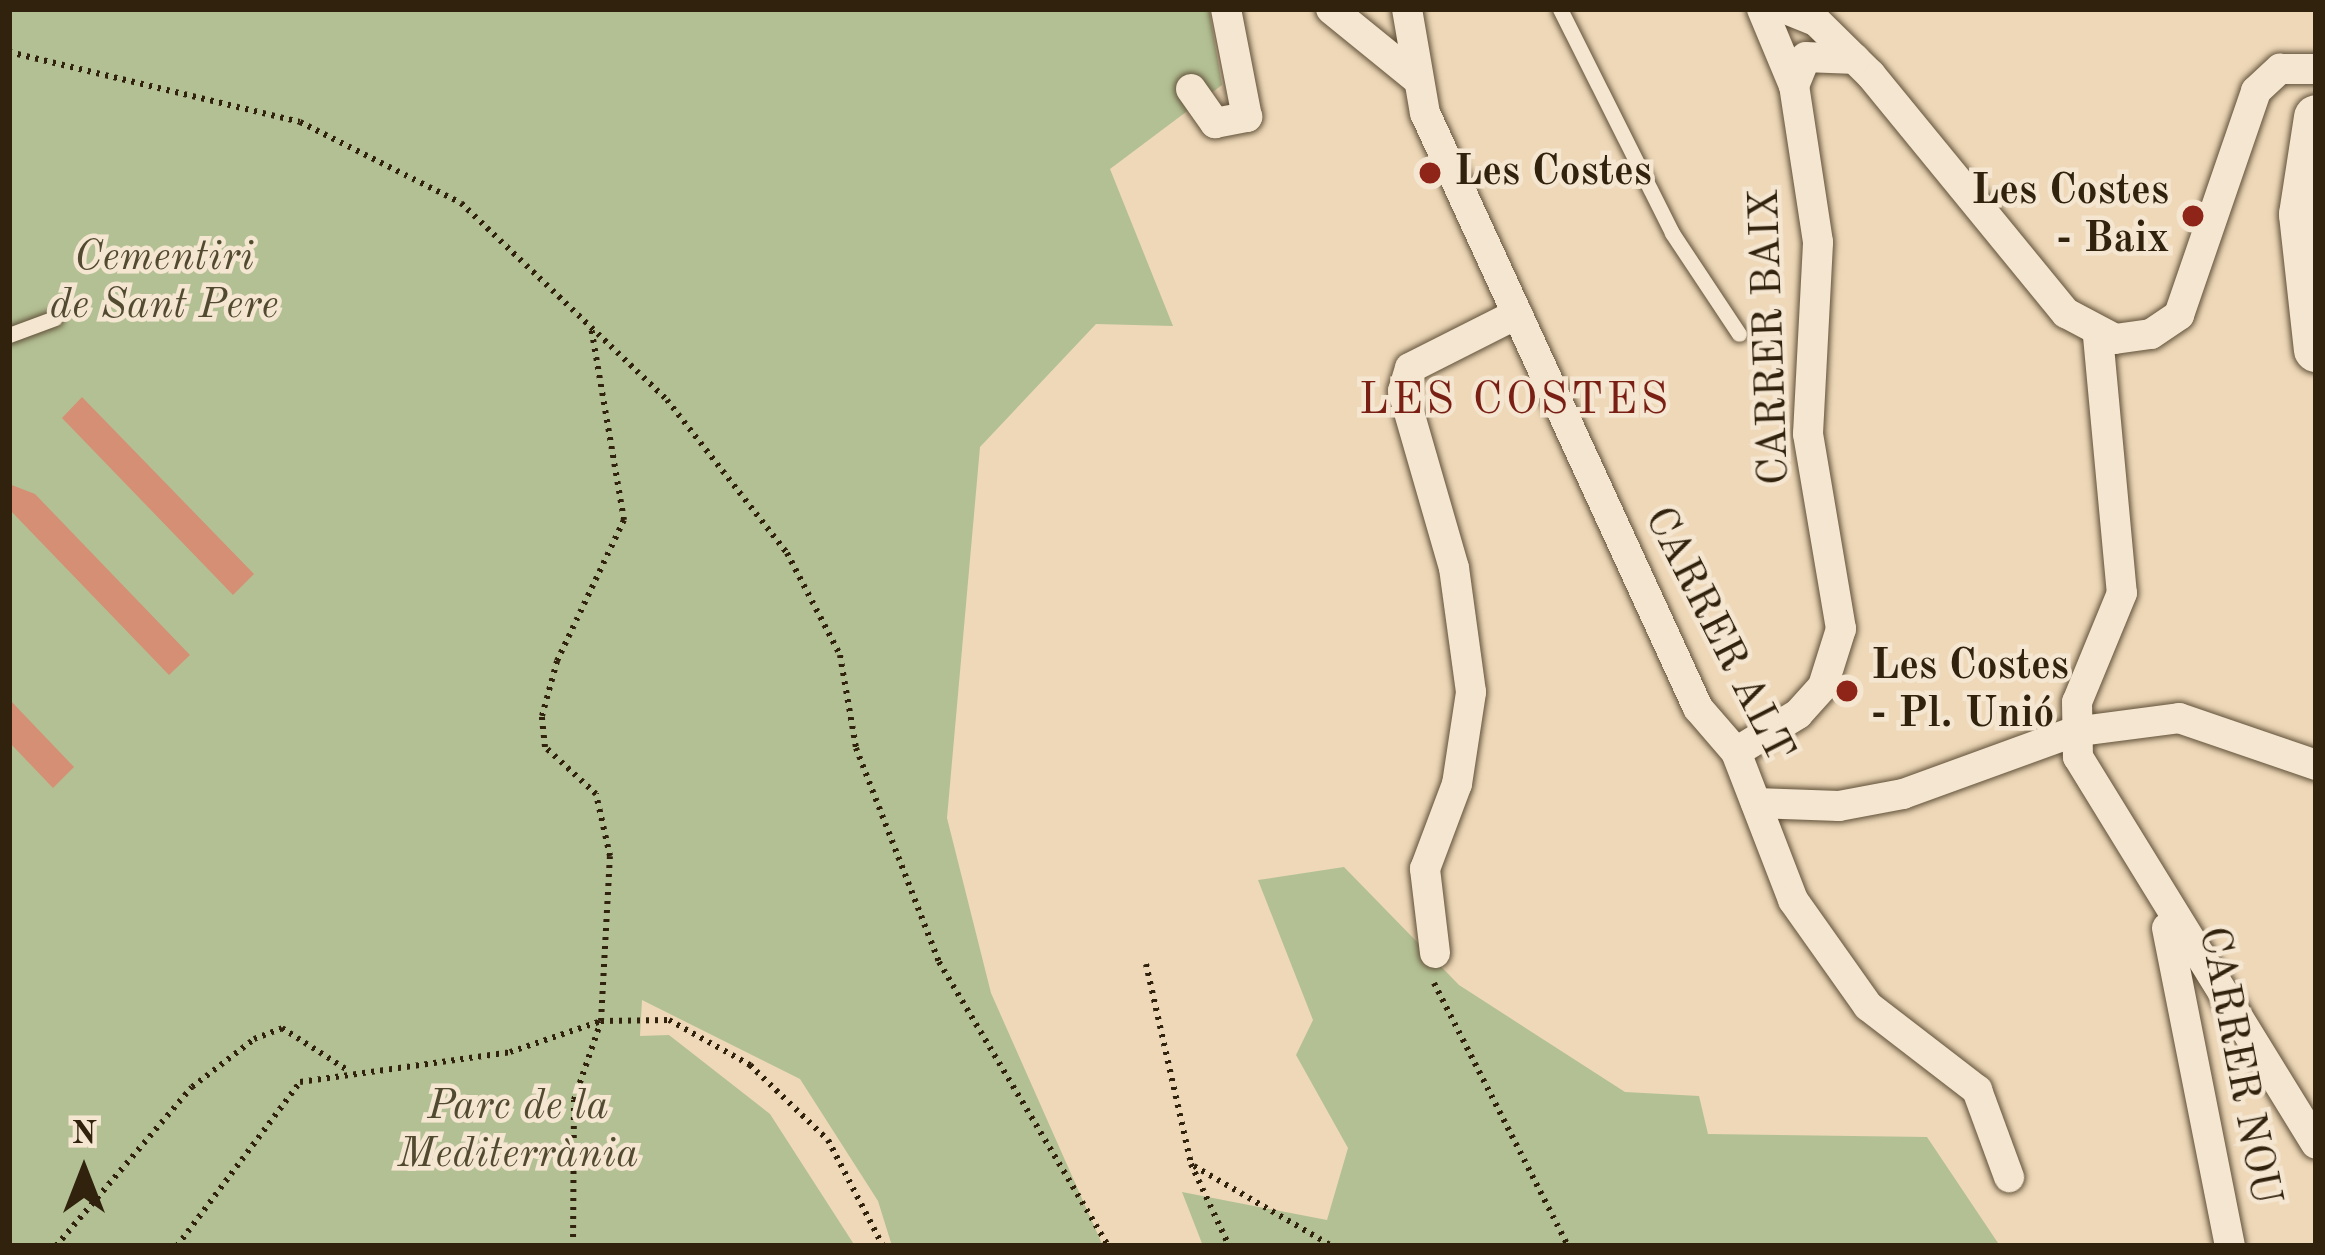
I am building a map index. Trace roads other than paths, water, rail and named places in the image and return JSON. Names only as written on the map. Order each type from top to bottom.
[{"type":"street","points":[[1190,89],[1215,123],[1247,116],[1226,9]]},
{"type":"street","points":[[1331,9],[1417,78]]},
{"type":"street","name":"CARRER ALT","points":[[1407,9],[1417,78],[1517,314],[1698,708],[1736,752],[1829,960],[1868,1006],[1977,1090],[2009,1177]]},
{"type":"street","name":"CARRER BAIX","points":[[1736,752],[1798,714],[1823,686],[1840,629],[1808,434],[1818,242],[1794,86],[1762,9]]},
{"type":"street","points":[[1786,9],[1816,21],[1856,59],[2066,313],[2098,336],[2137,338],[2179,315],[2255,91],[2280,69],[2316,69]]},
{"type":"street","points":[[1794,86],[1806,56],[1856,59]]},
{"type":"street","points":[[2316,117],[2301,214],[2316,350]]},
{"type":"street","points":[[1435,953],[1425,869],[1457,784],[1471,692],[1454,568],[1403,391],[1410,368],[1517,314]]},
{"type":"street","points":[[2098,336],[2122,593],[2073,732],[2089,781],[2316,1144]]},
{"type":"street","points":[[1756,803],[1838,806],[1903,794],[2073,732],[2179,718],[2316,765]]},
{"type":"street","name":"CARRER NOU","points":[[2161,902],[2230,1246]]},
{"type":"lane","points":[[1560,9],[1672,233],[1738,334]]},
{"type":"lane","points":[[9,334],[55,318]]},
{"type":"place","name":"Les Costes","points":[[1430,173]]},
{"type":"place","name":"Les Costes - Baix","points":[[2193,216]]},
{"type":"place","name":"Les Costes - Pl. Unió","points":[[1847,691]]},
{"type":"district","name":"LES COSTES","points":[[1515,402]]},
{"type":"park label","name":"Cementiri de Sant Pere","points":[[164,282]]},
{"type":"park label","name":"Parc de la Mediterrània","points":[[518,1131]]}]
